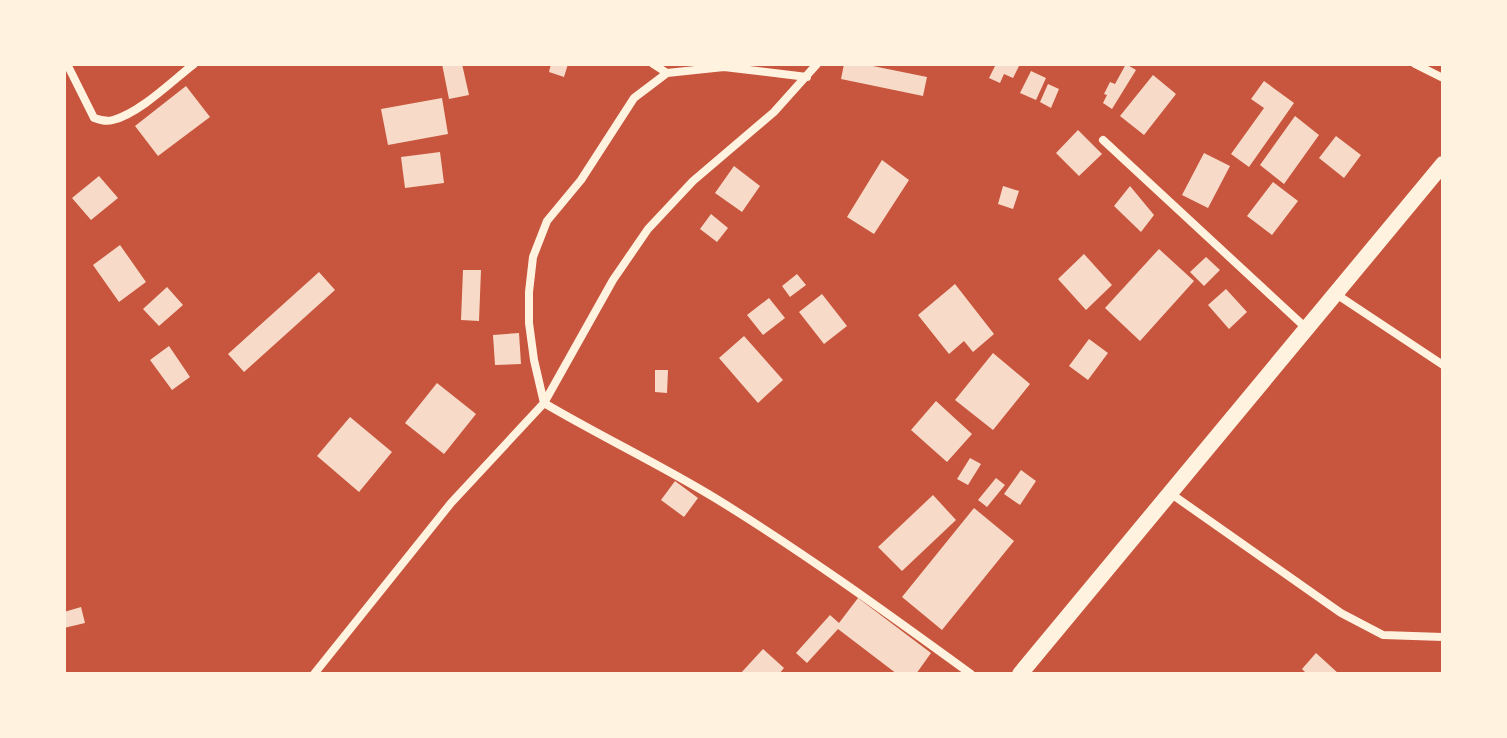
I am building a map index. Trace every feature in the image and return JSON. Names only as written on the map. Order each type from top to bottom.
[{"type":"main road","points":[[1020,674],[1443,164]]},
{"type":"street","points":[[67,64],[94,118],[104,121],[114,120],[139,106],[194,64]]},
{"type":"street","points":[[653,64],[667,73]]},
{"type":"street","points":[[314,674],[451,503],[544,403],[613,280],[648,229],[693,181],[774,112],[817,64]]},
{"type":"street","points":[[1415,64],[1443,78]]},
{"type":"street","points":[[807,77],[724,67],[667,73],[634,98],[581,180],[547,221],[533,257],[529,323],[544,403],[711,495],[775,535],[971,674]]},
{"type":"street","points":[[1103,140],[1306,328]]},
{"type":"street","points":[[1335,293],[1443,365]]},
{"type":"street","points":[[1169,492],[1341,613],[1383,635],[1443,637]]},
{"type":"building","points":[[442,64],[462,64],[469,95],[449,99]]},
{"type":"building","points":[[551,64],[568,64],[564,77],[549,72]]},
{"type":"building","points":[[844,64],[863,64],[927,77],[923,96],[841,79]]},
{"type":"building","points":[[996,64],[1020,64],[1013,78],[1004,74],[1000,83],[989,78]]},
{"type":"building","points":[[1126,64],[1136,70],[1112,109],[1103,103],[1107,95],[1104,94],[1110,82],[1115,84]]},
{"type":"building","points":[[1031,71],[1046,78],[1036,100],[1020,93]]},
{"type":"building","points":[[1153,75],[1176,94],[1144,135],[1120,116]]},
{"type":"building","points":[[1264,81],[1294,103],[1249,167],[1231,154],[1264,108],[1251,99]]},
{"type":"building","points":[[1048,84],[1059,89],[1051,108],[1040,102]]},
{"type":"building","points":[[186,86],[210,117],[158,156],[135,126]]},
{"type":"building","points":[[442,98],[448,134],[388,145],[381,109]]},
{"type":"building","points":[[1295,116],[1319,135],[1284,184],[1260,165]]},
{"type":"building","points":[[1078,130],[1102,154],[1079,176],[1056,153]]},
{"type":"building","points":[[1336,136],[1361,155],[1344,178],[1319,158]]},
{"type":"building","points":[[440,152],[444,183],[405,188],[401,157]]},
{"type":"building","points":[[1204,153],[1230,166],[1208,208],[1182,195]]},
{"type":"building","points":[[882,160],[909,180],[874,234],[847,217]]},
{"type":"building","points":[[734,166],[760,186],[742,212],[715,193]]},
{"type":"building","points":[[99,176],[118,198],[91,220],[72,198]]},
{"type":"building","points":[[1273,182],[1298,201],[1272,235],[1247,216]]},
{"type":"building","points":[[1003,186],[1019,191],[1013,209],[998,204]]},
{"type":"building","points":[[1130,186],[1154,215],[1141,232],[1114,206]]},
{"type":"building","points":[[711,214],[728,228],[717,242],[700,229]]},
{"type":"building","points":[[120,245],[146,282],[119,302],[93,265]]},
{"type":"building","points":[[1159,249],[1194,281],[1140,341],[1105,308]]},
{"type":"building","points":[[1084,254],[1112,285],[1086,310],[1058,279]]},
{"type":"building","points":[[1206,257],[1220,270],[1204,286],[1190,272]]},
{"type":"building","points":[[463,270],[481,270],[479,321],[461,320]]},
{"type":"building","points":[[319,272],[335,290],[244,372],[228,354]]},
{"type":"building","points":[[797,274],[806,285],[790,297],[782,286]]},
{"type":"building","points":[[955,284],[994,334],[973,352],[964,341],[949,354],[918,315]]},
{"type":"building","points":[[167,287],[183,305],[159,326],[143,309]]},
{"type":"building","points":[[1226,289],[1247,312],[1229,329],[1208,305]]},
{"type":"building","points":[[822,294],[847,326],[824,344],[799,312]]},
{"type":"building","points":[[769,298],[785,318],[763,335],[747,315]]},
{"type":"building","points":[[519,333],[521,364],[495,365],[493,335]]},
{"type":"building","points":[[744,336],[783,380],[758,403],[719,358]]},
{"type":"building","points":[[1089,339],[1108,353],[1088,380],[1069,366]]},
{"type":"building","points":[[169,346],[190,377],[172,390],[150,360]]},
{"type":"building","points":[[993,353],[1030,384],[993,430],[955,400]]},
{"type":"building","points":[[655,370],[668,370],[667,393],[655,392]]},
{"type":"building","points":[[437,383],[476,414],[444,454],[405,423]]},
{"type":"building","points":[[936,401],[972,434],[947,462],[911,430]]},
{"type":"building","points":[[350,417],[392,452],[359,492],[317,456]]},
{"type":"building","points":[[970,458],[981,464],[968,485],[957,479]]},
{"type":"building","points":[[1021,470],[1036,481],[1020,505],[1004,494]]},
{"type":"building","points":[[996,478],[1005,485],[987,507],[978,500]]},
{"type":"building","points":[[675,481],[698,498],[684,517],[661,500]]},
{"type":"building","points":[[933,495],[956,520],[902,571],[878,547]]},
{"type":"building","points":[[974,508],[1014,541],[942,630],[902,597]]},
{"type":"building","points":[[858,598],[931,653],[916,674],[897,674],[838,629],[807,663],[796,653],[830,615],[839,623]]},
{"type":"building","points":[[81,607],[85,623],[64,628],[64,612]]},
{"type":"building","points":[[763,649],[784,668],[779,674],[740,674]]},
{"type":"building","points":[[1316,653],[1339,674],[1307,674],[1302,669]]}]
